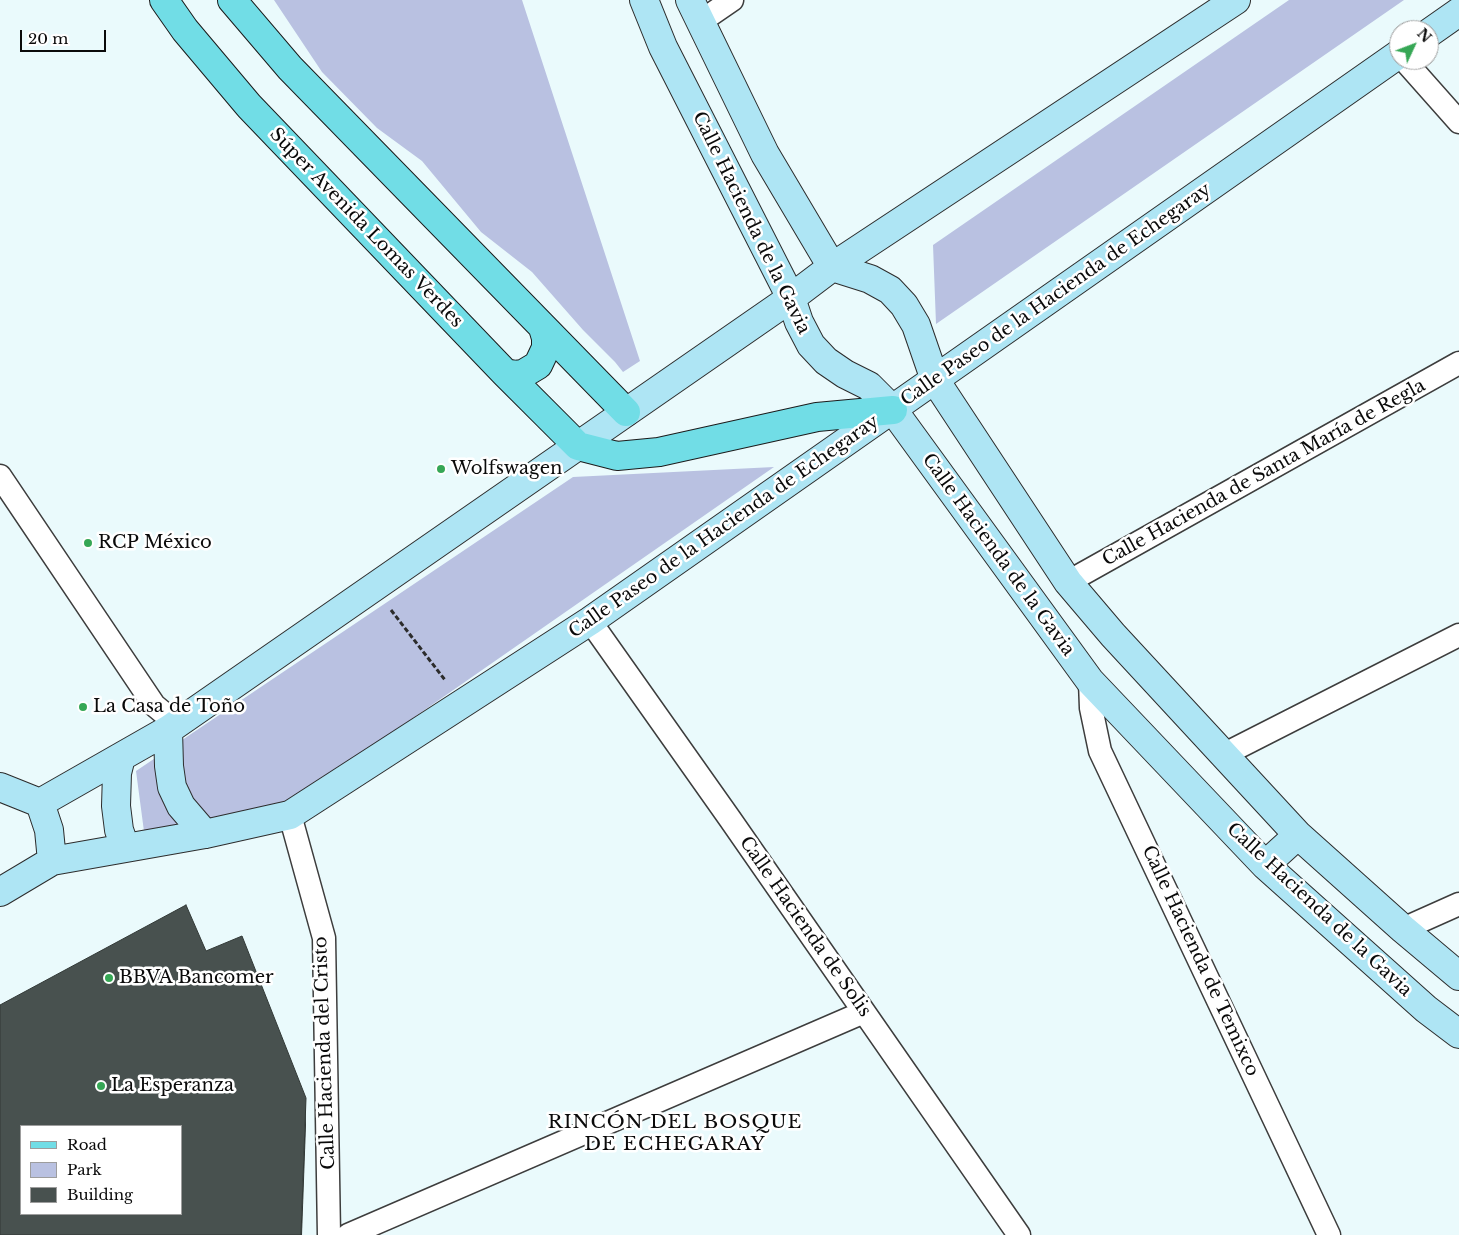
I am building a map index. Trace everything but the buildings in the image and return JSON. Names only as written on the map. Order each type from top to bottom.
[{"type":"main road","name":"Súper Avenida Lomas Verdes","points":[[164,0],[185,30],[249,106],[578,446]]},
{"type":"main road","points":[[232,0],[290,68],[626,412]]},
{"type":"main road","name":"Calle Hacienda de la Gavia","points":[[644,0],[663,47],[791,298],[799,322],[811,345],[826,361],[869,386],[893,410],[1090,681],[1265,866],[1426,1009],[1459,1034]]},
{"type":"main road","points":[[40,803],[174,725],[791,298],[832,267],[1236,0]]},
{"type":"main road","points":[[695,11],[765,154],[832,267],[870,279],[890,290],[904,304],[916,325],[935,380],[1068,582],[1113,635],[1298,835],[1403,929],[1459,976]]},
{"type":"main road","points":[[1439,26],[1459,12]]},
{"type":"main road","name":"Calle Paseo de la Hacienda de Echegaray","points":[[0,892],[52,861],[205,834],[290,815],[590,621],[1389,61]]},
{"type":"main road","points":[[506,373],[523,374],[538,366],[546,348],[543,328]]},
{"type":"main road","points":[[578,446],[618,456],[659,452],[817,417],[893,410]]},
{"type":"main road","points":[[174,725],[169,766],[172,787],[181,806],[205,834]]},
{"type":"main road","points":[[121,756],[117,773],[116,806],[119,830],[125,847]]},
{"type":"main road","points":[[0,788],[40,803]]},
{"type":"main road","points":[[40,803],[49,830],[52,861]]},
{"type":"main road","points":[[1265,866],[1298,835]]},
{"type":"street","points":[[695,11],[732,0]]},
{"type":"street","points":[[1413,70],[1459,122]]},
{"type":"street","name":"Calle Hacienda de Santa María de Regla","points":[[1068,582],[1459,363]]},
{"type":"street","points":[[0,476],[154,705],[174,725]]},
{"type":"street","name":"Calle Hacienda de Solis","points":[[590,621],[736,827],[1019,1235]]},
{"type":"street","points":[[1223,754],[1459,635]]},
{"type":"street","name":"Calle Hacienda de Temixco","points":[[1090,681],[1091,708],[1100,750],[1329,1235]]},
{"type":"street","name":"Calle Hacienda del Cristo","points":[[290,815],[324,938],[329,1235]]},
{"type":"street","points":[[1403,929],[1459,904]]},
{"type":"street","points":[[348,1235],[864,1012]]},
{"type":"path","points":[[374,587],[437,670]]},
{"type":"green space","points":[[274,0],[522,0],[640,361],[623,372],[532,272],[481,232],[422,161],[377,128],[322,72]]},
{"type":"green space","points":[[1289,0],[1404,0],[936,324],[933,245]]},
{"type":"green space","points":[[774,467],[275,814],[145,839],[136,771],[573,477]]},
{"type":"place","name":"Wolfswagen","points":[[441,469]]},
{"type":"place","name":"RCP México","points":[[88,543]]},
{"type":"place","name":"La Casa de Toño","points":[[83,707]]},
{"type":"place","name":"BBVA Bancomer","points":[[109,978]]},
{"type":"place","name":"La Esperanza","points":[[101,1086]]},
{"type":"district","name":"RINCÓN DEL BOSQUE DE ECHEGARAY","points":[[675,1134]]}]
